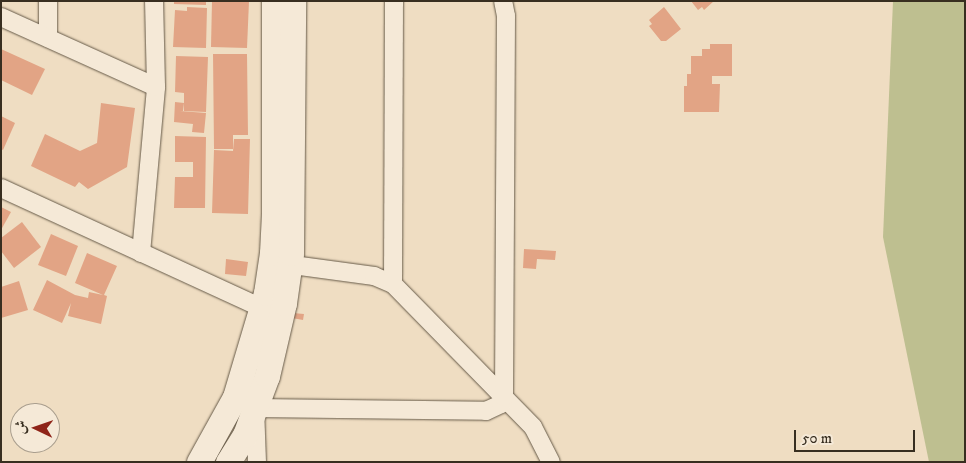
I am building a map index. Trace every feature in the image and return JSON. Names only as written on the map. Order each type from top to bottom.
[{"type":"main road","points":[[274,1],[280,263]]},
{"type":"main road","points":[[228,462],[245,435],[267,376],[272,312],[280,263],[293,1]]},
{"type":"main road","points":[[199,462],[235,397],[272,312]]},
{"type":"street","points":[[48,1],[48,38]]},
{"type":"street","points":[[141,253],[156,87],[154,1]]},
{"type":"street","points":[[393,284],[394,1]]},
{"type":"street","points":[[257,462],[255,408],[486,411],[500,404],[504,397],[506,16],[504,1]]},
{"type":"street","points":[[1,17],[156,87]]},
{"type":"street","points":[[1,188],[272,312]]},
{"type":"street","points":[[280,263],[374,276],[393,284],[534,427],[551,462]]},
{"type":"green space","points":[[893,1],[965,1],[965,462],[929,462],[883,237]]},
{"type":"building","points":[[174,1],[206,1],[206,5],[174,4]]},
{"type":"building","points":[[212,1],[249,1],[247,48],[211,47]]},
{"type":"building","points":[[691,1],[714,1],[704,10],[702,7],[698,10]]},
{"type":"building","points":[[187,7],[207,8],[206,48],[173,47],[175,10],[187,11]]},
{"type":"building","points":[[664,7],[681,29],[666,41],[661,41],[649,26],[652,24],[649,20]]},
{"type":"building","points":[[710,44],[732,44],[732,76],[712,76],[712,84],[720,84],[719,112],[684,112],[684,86],[687,86],[687,74],[691,74],[691,56],[702,56],[702,49],[710,49]]},
{"type":"building","points":[[1,49],[45,69],[32,95],[1,80]]},
{"type":"building","points":[[213,54],[247,54],[248,135],[233,135],[233,149],[214,149]]},
{"type":"building","points":[[176,56],[208,57],[206,112],[184,111],[184,93],[175,92]]},
{"type":"building","points":[[175,102],[184,103],[183,111],[180,111],[206,113],[204,133],[192,132],[193,124],[174,122]]},
{"type":"building","points":[[101,103],[135,108],[127,167],[88,189],[79,182],[75,187],[31,166],[45,134],[80,151],[97,143]]},
{"type":"building","points":[[1,116],[15,123],[3,150],[1,149]]},
{"type":"building","points":[[175,136],[206,137],[205,208],[174,208],[175,177],[193,177],[193,162],[175,162]]},
{"type":"building","points":[[234,139],[250,139],[248,214],[212,213],[214,150],[233,151]]},
{"type":"building","points":[[1,207],[11,212],[1,230]]},
{"type":"building","points":[[22,222],[41,247],[14,268],[1,251],[1,238]]},
{"type":"building","points":[[51,234],[78,246],[66,276],[38,265]]},
{"type":"building","points":[[524,249],[556,251],[555,260],[537,259],[536,269],[523,268]]},
{"type":"building","points":[[87,253],[117,266],[104,295],[107,296],[101,324],[68,316],[71,303],[62,323],[33,310],[47,280],[75,295],[88,298],[89,292],[103,295],[75,283]]},
{"type":"building","points":[[226,259],[248,262],[246,276],[225,274]]},
{"type":"building","points":[[19,281],[28,310],[1,318],[1,287]]},
{"type":"building","points":[[293,313],[304,314],[303,320],[292,318]]}]
